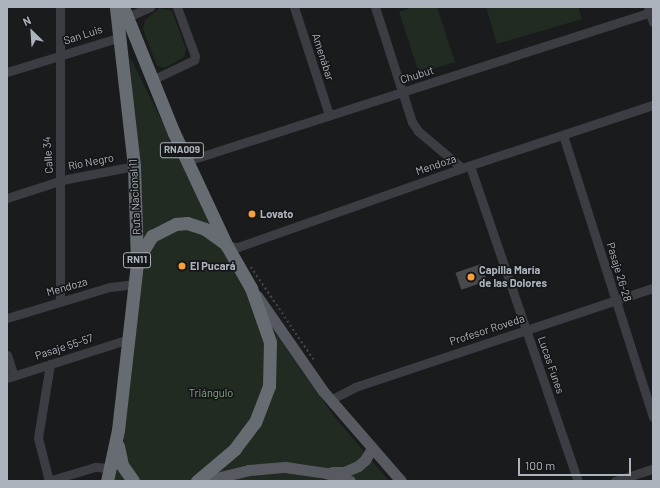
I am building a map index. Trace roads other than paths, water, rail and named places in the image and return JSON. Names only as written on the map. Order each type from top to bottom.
[{"type":"highway","name":"Ruta Nacional 11","points":[[107,481],[118,430],[137,262],[134,166],[121,37],[116,7]]},
{"type":"highway","name":"RNA009","points":[[125,12],[187,161],[227,246],[251,288],[270,342],[269,386],[261,409],[246,435],[221,464],[197,481]]},
{"type":"highway","name":"RNA009","points":[[137,262],[144,246],[152,236],[176,224],[187,223],[205,228],[227,246]]},
{"type":"highway","points":[[118,430],[118,456],[127,474],[133,481]]},
{"type":"main road","name":"RNA009","points":[[251,288],[330,400],[401,481]]},
{"type":"main road","points":[[204,481],[226,474],[269,468],[344,472],[358,466],[365,460],[372,448]]},
{"type":"main road","points":[[315,471],[350,481]]},
{"type":"street","name":"Calle 34","points":[[60,7],[59,149],[62,180],[60,301]]},
{"type":"street","points":[[125,12],[150,7]]},
{"type":"street","points":[[152,80],[194,60],[195,56],[177,7]]},
{"type":"street","name":"Amenábar","points":[[294,7],[329,115]]},
{"type":"street","points":[[375,7],[412,122],[418,131],[466,167]]},
{"type":"street","points":[[650,10],[653,22]]},
{"type":"street","name":"Chubut","points":[[187,161],[403,92],[650,10]]},
{"type":"street","name":"San Luis","points":[[7,72],[121,37]]},
{"type":"street","name":"Mendoza","points":[[227,246],[238,247],[466,167],[653,107]]},
{"type":"street","name":"Pasaje 26-28","points":[[563,135],[653,417]]},
{"type":"street","name":"Río Negro","points":[[7,198],[62,180],[134,166]]},
{"type":"street","name":"Lucas Funes","points":[[466,167],[526,330],[578,481]]},
{"type":"street","name":"Mendoza","points":[[7,318],[120,284],[134,284]]},
{"type":"street","name":"Profesor Roveda","points":[[330,400],[355,387],[653,288]]},
{"type":"street","name":"Pasaje 55-57","points":[[10,377],[129,339]]},
{"type":"street","points":[[7,355],[10,377]]},
{"type":"street","points":[[50,364],[38,438],[48,481],[63,479],[95,467],[110,468]]},
{"type":"street","points":[[614,481],[653,468]]},
{"type":"place","name":"Lovato","points":[[252,214]]},
{"type":"place","name":"El Pucará","points":[[182,266]]},
{"type":"place","name":"Capilla María de las Dolores","points":[[471,277]]},
{"type":"park label","name":"Triángulo","points":[[211,393]]}]
